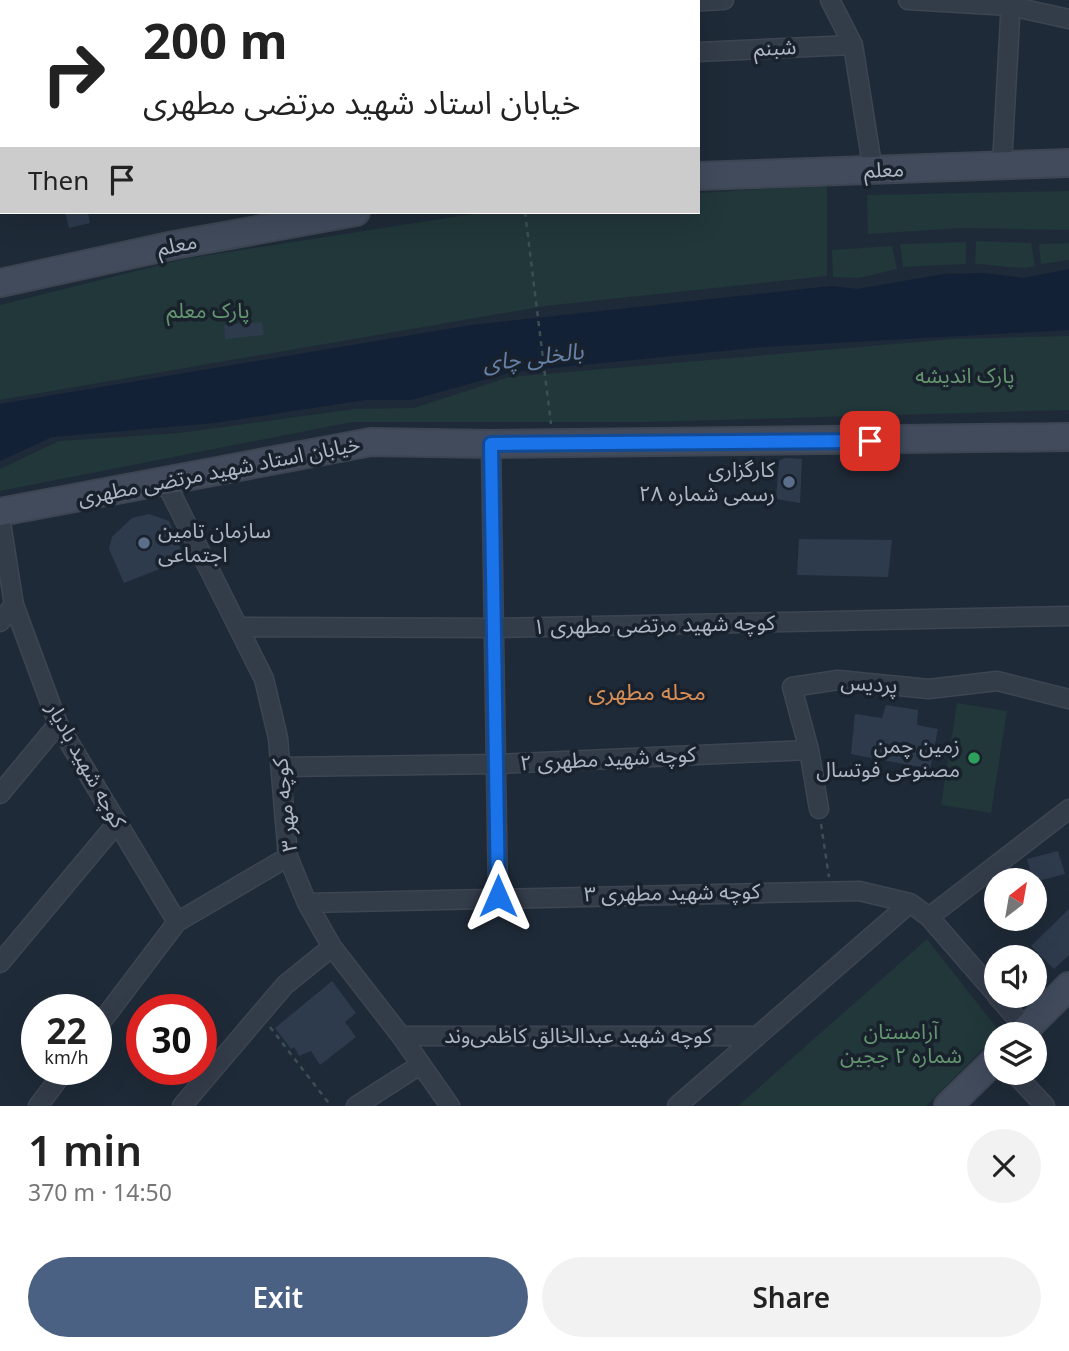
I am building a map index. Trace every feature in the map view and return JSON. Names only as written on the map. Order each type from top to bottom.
[{"type":"main road","name":"معلم","points":[[700,176],[1069,163]]},
{"type":"main road","name":"معلم","points":[[0,283],[174,245],[345,214]]},
{"type":"main road","name":"خیابان استاد شهید مرتضی مطهری","points":[[0,512],[371,442],[491,444],[1069,437]]},
{"type":"main road","points":[[1034,1022],[1069,986]]},
{"type":"main road","points":[[948,1106],[984,1071]]},
{"type":"street","points":[[700,1],[724,0]]},
{"type":"street","points":[[830,0],[853,45],[873,171]]},
{"type":"street","points":[[908,0],[1010,3],[1069,19]]},
{"type":"street","points":[[1002,165],[1010,3]]},
{"type":"street","name":"شبنم","points":[[700,52],[853,45]]},
{"type":"street","points":[[491,444],[498,896]]},
{"type":"street","name":"کوچه مهر ۳","points":[[165,481],[240,627],[272,705],[281,767],[288,857],[307,903],[332,947],[401,1036],[450,1106]]},
{"type":"street","name":"کوچه شهید بادیار","points":[[0,517],[15,605],[58,723],[177,922]]},
{"type":"street","points":[[0,622],[15,605]]},
{"type":"street","name":"کوچه شهید مرتضی مطهری ۱","points":[[240,627],[495,628],[1069,616]]},
{"type":"street","name":"پردیس","points":[[819,809],[809,750],[792,687],[838,680],[929,689],[997,681],[1069,699]]},
{"type":"street","points":[[0,794],[58,723]]},
{"type":"street","name":"کوچه شهید مطهری ۲","points":[[281,767],[498,764],[809,750]]},
{"type":"street","points":[[929,917],[1069,808]]},
{"type":"street","points":[[0,963],[117,823]]},
{"type":"street","points":[[112,1008],[177,922],[288,857]]},
{"type":"street","name":"کوچه شهید مطهری ۳","points":[[307,903],[498,896],[859,891],[910,902],[929,917],[984,980]]},
{"type":"street","points":[[677,1106],[910,902]]},
{"type":"street","points":[[182,1106],[285,985],[332,947]]},
{"type":"street","name":"کوچه شهید عبدالخالق کاظمی‌وند","points":[[401,1036],[755,1036]]},
{"type":"street","points":[[356,1106],[420,1065]]},
{"type":"street","points":[[38,1106],[54,1085]]},
{"type":"street","points":[[1025,1085],[1045,1106]]},
{"type":"path","points":[[525,214],[554,443]]},
{"type":"path","points":[[819,809],[830,891]]},
{"type":"path","points":[[260,1014],[331,1106]]},
{"type":"green space","name":"پارک معلم","points":[[827,185],[827,276],[545,306],[0,400],[0,305],[184,259],[473,214],[700,214],[700,193]]},
{"type":"green space","points":[[1069,191],[1069,230],[962,228],[868,234],[867,195]]},
{"type":"green space","points":[[976,241],[1031,243],[1035,266],[1014,268],[975,264]]},
{"type":"green space","points":[[966,242],[966,264],[903,267],[900,244]]},
{"type":"green space","points":[[1069,243],[1069,260],[1041,264],[1039,244]]},
{"type":"green space","points":[[892,246],[897,269],[859,278],[833,277],[832,250]]},
{"type":"green space","name":"پارک اندیشه","points":[[1069,336],[1069,410],[647,422],[352,422],[0,491],[0,469],[59,441],[179,433],[355,409],[414,408],[509,377],[953,339]]},
{"type":"green space","name":"زمین چمن مصنوعی فوتسال","points":[[957,703],[1007,711],[991,813],[941,805]]},
{"type":"green space","name":"آرامستان شماره ۲ ججین","points":[[927,939],[992,1022],[984,1022],[984,1048],[926,1106],[738,1106]]},
{"type":"water","name":"بالخلی چای","points":[[1069,269],[1069,330],[763,347],[512,372],[411,400],[365,400],[215,423],[52,437],[0,461],[0,404],[471,325],[832,286],[858,289],[943,274],[985,273],[1023,278]]},
{"type":"building","points":[[66,214],[88,214],[90,223],[69,228]]},
{"type":"building","points":[[262,322],[264,335],[225,339],[224,325]]},
{"type":"building","name":"کارگزاری رسمی شماره ۲۸","points":[[785,458],[802,459],[800,503],[776,499],[779,461]]},
{"type":"building","name":"سازمان تامین اجتماعی","points":[[149,514],[169,521],[185,559],[124,583],[109,549],[112,537],[132,518]]},
{"type":"building","points":[[799,539],[892,540],[888,577],[797,575]]},
{"type":"building","points":[[886,705],[918,710],[917,725],[938,729],[930,769],[851,754],[855,714],[882,718]]},
{"type":"building","points":[[1058,851],[1065,874],[1047,879],[1047,868],[1029,868],[1027,859]]},
{"type":"building","points":[[1069,909],[1069,955],[1054,969],[1047,962],[1047,945],[1032,945]]},
{"type":"building","points":[[332,981],[356,1013],[345,1022],[356,1037],[320,1065],[311,1051],[299,1056],[275,1028]]},
{"type":"place","name":"کارگزاری رسمی شماره ۲۸","points":[[789,482]]},
{"type":"place","name":"سازمان تامین اجتماعی","points":[[144,543]]},
{"type":"place","name":"زمین چمن مصنوعی فوتسال","points":[[974,758]]},
{"type":"district","name":"محله مطهری","points":[[647,692]]},
{"type":"route","points":[[498,896],[491,444],[870,441]]}]
